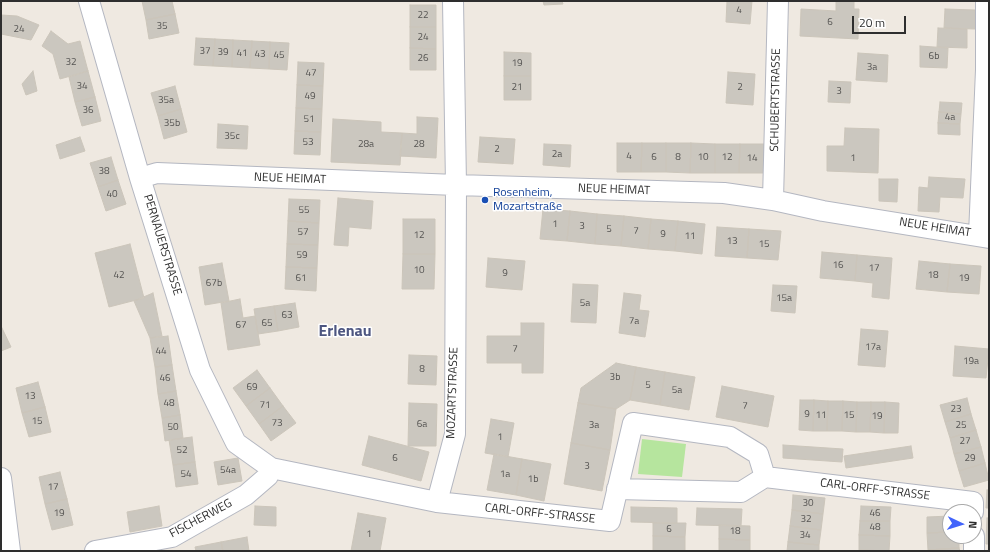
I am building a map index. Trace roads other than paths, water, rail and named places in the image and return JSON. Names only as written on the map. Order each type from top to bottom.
[{"type":"street","name":"PERNAUERSTRASSE","points":[[89,1],[140,178],[200,370],[236,443],[271,468]]},
{"type":"street","name":"MOZARTSTRASSE","points":[[437,502],[455,434],[456,185],[453,1]]},
{"type":"street","name":"SCHUBERTSTRASSE","points":[[773,200],[778,1]]},
{"type":"street","points":[[984,236],[988,70],[986,1]]},
{"type":"street","name":"NEUE HEIMAT","points":[[140,178],[157,173],[456,185],[724,193],[773,200],[823,211],[984,236]]},
{"type":"street","name":"CARL-ORFF-STRASSE","points":[[437,502],[610,521],[633,423],[730,437],[758,454],[765,478],[973,502],[973,504]]},
{"type":"street","points":[[271,468],[437,502]]},
{"type":"street","name":"FISCHERWEG","points":[[95,551],[172,538],[246,495],[268,476],[271,468]]},
{"type":"street","points":[[1,478],[10,551]]},
{"type":"street","points":[[617,489],[741,492],[765,478]]},
{"type":"place","name":"Rosenheim, Mozartstraße","points":[[485,200]]},
{"type":"district","name":"Erlenau","points":[[345,332]]}]
